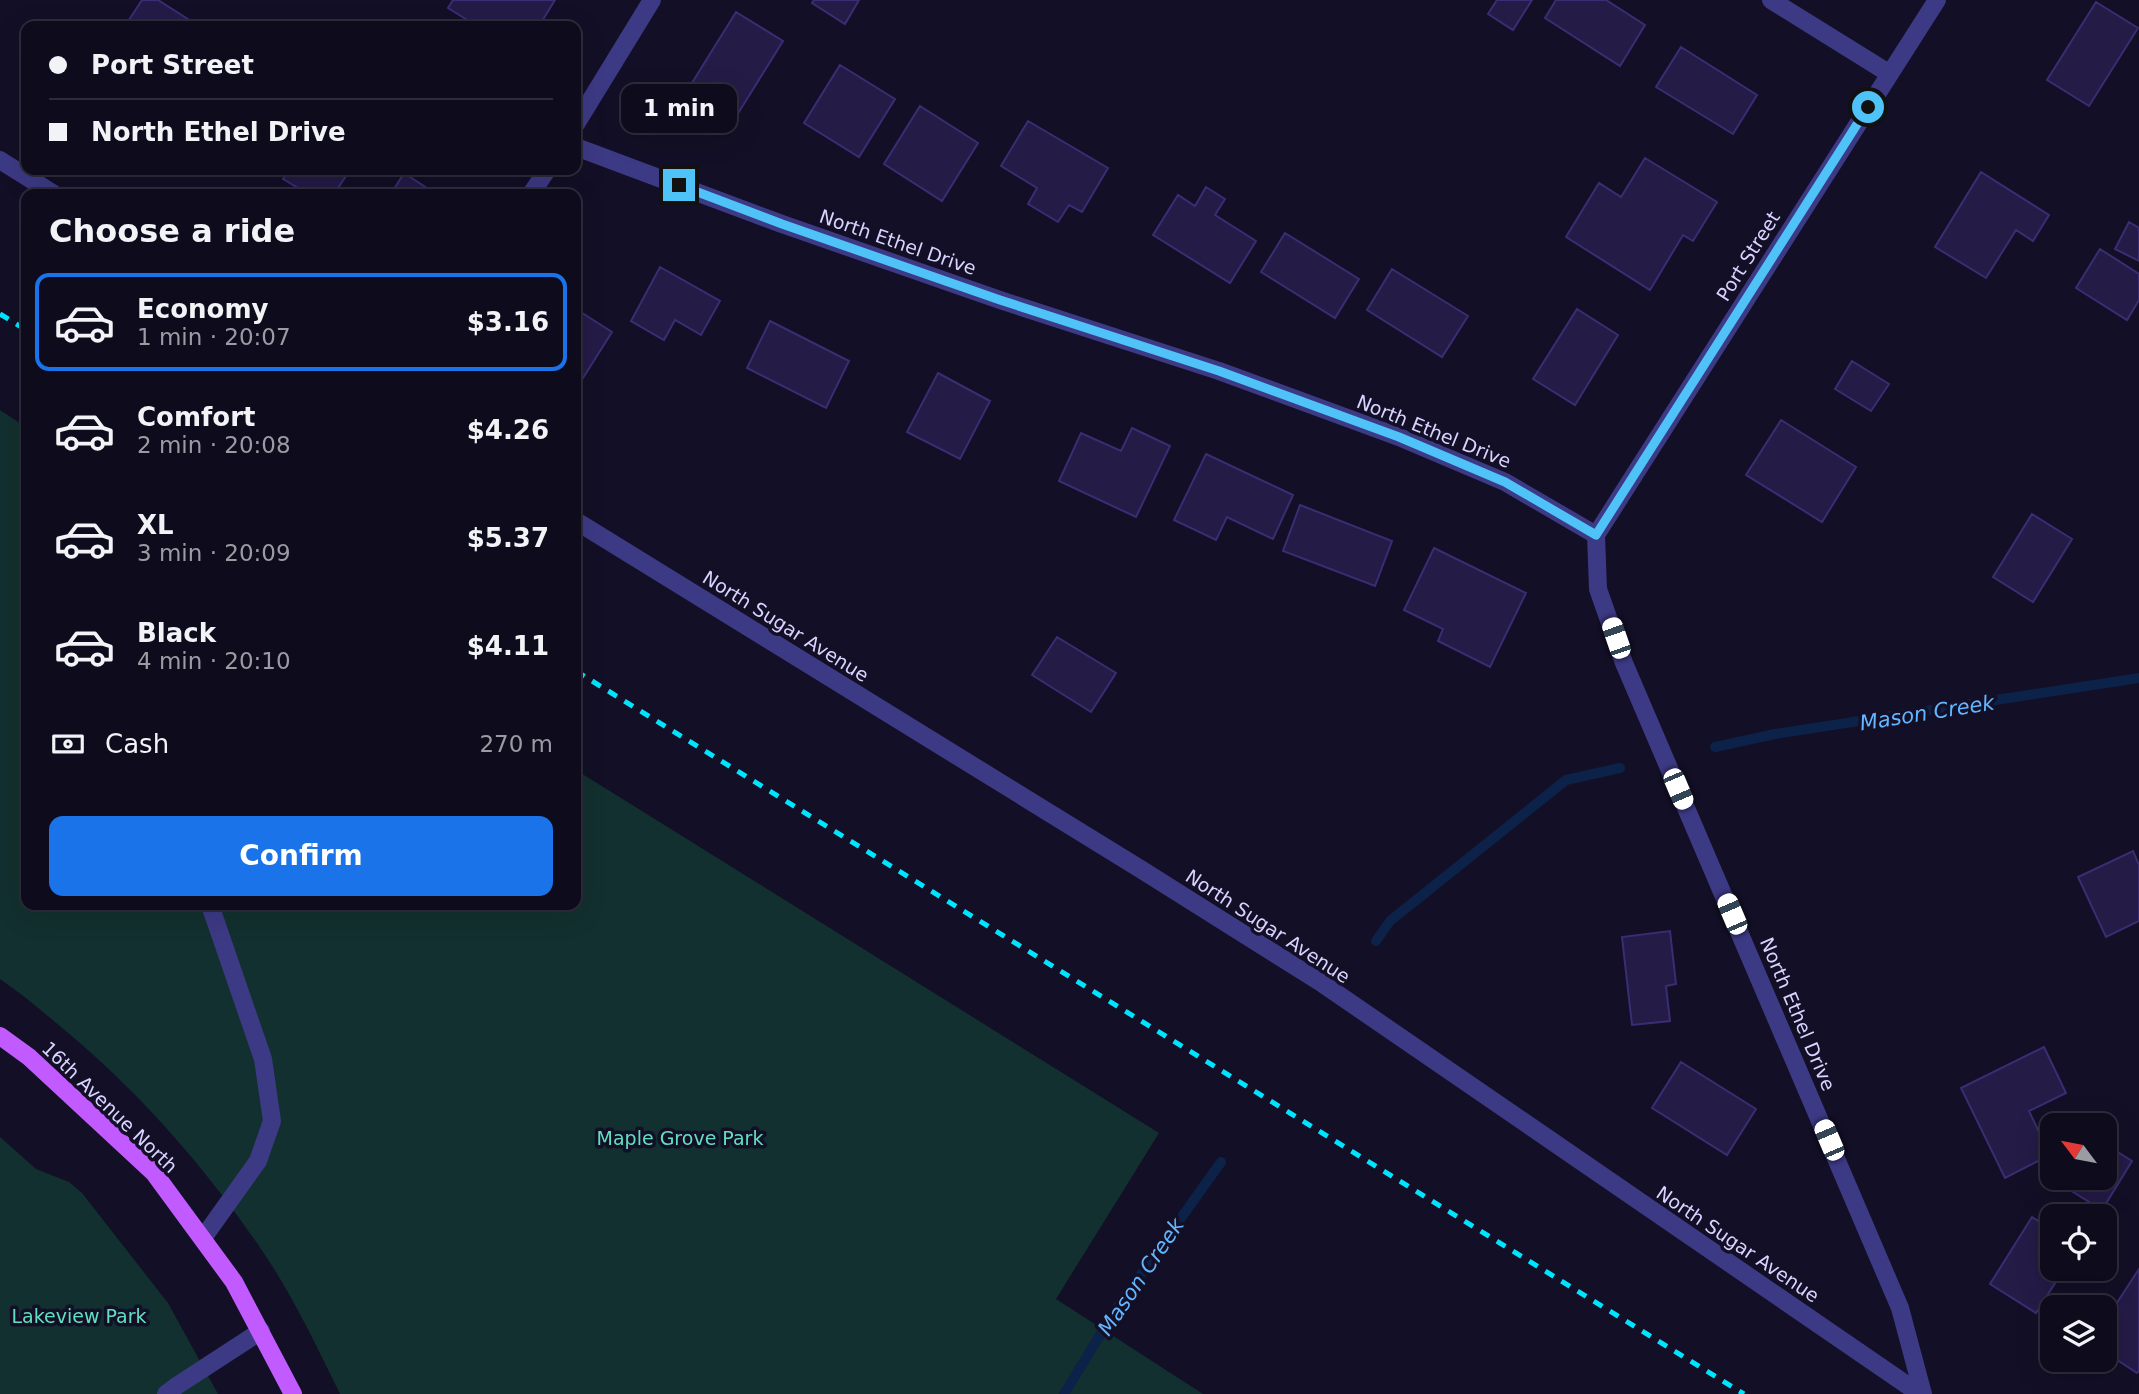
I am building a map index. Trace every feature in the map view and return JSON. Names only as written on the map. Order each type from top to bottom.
[{"type":"main road","name":"16th Avenue North","points":[[0,1037],[29,1057],[154,1173],[234,1282],[293,1394]]},
{"type":"street","points":[[581,116],[652,0]]},
{"type":"street","points":[[1770,0],[1890,74]]},
{"type":"street","name":"Port Street","points":[[1596,535],[1937,0]]},
{"type":"street","name":"North Ethel Drive","points":[[581,149],[782,224],[1000,300],[1219,371],[1399,437],[1505,482],[1596,535],[1598,589],[1624,663],[1900,1308],[1921,1394]]},
{"type":"street","points":[[0,160],[21,173]]},
{"type":"street","points":[[24,175],[46,189]]},
{"type":"street","name":"North Sugar Avenue","points":[[581,525],[1323,984],[1921,1394]]},
{"type":"street","points":[[203,1238],[258,1161],[271,1121],[263,1059],[212,910]]},
{"type":"street","points":[[166,1394],[261,1331]]},
{"type":"green space","name":"Maple Grove Park","points":[[0,410],[21,424],[21,910],[581,910],[581,773],[1159,1133],[1056,1299],[1203,1394],[340,1394],[283,1284],[216,1187],[166,1128],[113,1073],[55,1022],[0,979]]},
{"type":"green space","name":"Lakeview Park","points":[[0,1137],[36,1169],[69,1182],[82,1193],[168,1303],[218,1394],[0,1394]]},
{"type":"building","points":[[142,0],[158,0],[191,21],[128,21]]},
{"type":"building","points":[[453,0],[555,0],[542,21],[469,21],[448,8]]},
{"type":"building","points":[[814,0],[859,0],[845,24],[812,3]]},
{"type":"building","points":[[1497,0],[1532,0],[1513,30],[1488,14]]},
{"type":"building","points":[[1556,0],[1606,0],[1645,25],[1620,66],[1545,18]]},
{"type":"building","points":[[2096,2],[2138,28],[2089,106],[2047,80]]},
{"type":"building","points":[[736,12],[783,41],[734,120],[687,91]]},
{"type":"building","points":[[1681,47],[1757,95],[1733,134],[1656,87]]},
{"type":"building","points":[[840,65],[895,99],[859,157],[804,123]]},
{"type":"building","points":[[920,106],[978,143],[942,201],[884,164]]},
{"type":"building","points":[[1028,121],[1108,168],[1082,212],[1069,205],[1058,222],[1028,204],[1037,188],[1001,166]]},
{"type":"building","points":[[1645,158],[1717,202],[1693,241],[1683,235],[1650,290],[1566,237],[1599,183],[1621,197]]},
{"type":"building","points":[[1981,172],[2049,215],[2033,241],[2016,230],[1986,278],[1935,247]]},
{"type":"building","points":[[286,175],[347,175],[337,189],[300,189],[283,179]]},
{"type":"building","points":[[403,175],[407,175],[428,189],[394,189]]},
{"type":"building","points":[[1206,187],[1225,199],[1215,215],[1256,241],[1230,283],[1153,235],[1178,195],[1195,206]]},
{"type":"building","points":[[2129,222],[2139,228],[2139,261],[2115,249]]},
{"type":"building","points":[[1285,233],[1359,279],[1335,318],[1261,272]]},
{"type":"building","points":[[2100,249],[2139,274],[2139,300],[2127,320],[2076,288]]},
{"type":"building","points":[[660,267],[720,301],[701,335],[675,320],[664,340],[631,321]]},
{"type":"building","points":[[1392,269],[1468,316],[1442,357],[1367,310]]},
{"type":"building","points":[[1577,309],[1618,335],[1575,405],[1533,379]]},
{"type":"building","points":[[581,312],[612,332],[581,381]]},
{"type":"building","points":[[770,321],[849,361],[826,408],[747,368]]},
{"type":"building","points":[[1852,361],[1889,384],[1871,411],[1835,389]]},
{"type":"building","points":[[938,373],[990,401],[960,459],[907,432]]},
{"type":"building","points":[[1781,420],[1856,467],[1822,522],[1746,475]]},
{"type":"building","points":[[1132,428],[1170,446],[1136,517],[1059,481],[1081,433],[1121,451]]},
{"type":"building","points":[[1206,454],[1293,495],[1273,539],[1227,517],[1216,540],[1174,520]]},
{"type":"building","points":[[1300,505],[1392,541],[1375,586],[1283,551]]},
{"type":"building","points":[[2032,514],[2072,539],[2033,602],[1993,577]]},
{"type":"building","points":[[1434,548],[1526,593],[1490,667],[1438,641],[1443,629],[1404,610]]},
{"type":"building","points":[[1057,637],[1116,673],[1091,712],[1032,675]]},
{"type":"building","points":[[2133,851],[2139,865],[2139,921],[2106,937],[2078,877]]},
{"type":"building","points":[[1670,931],[1676,984],[1666,986],[1670,1021],[1632,1025],[1622,937]]},
{"type":"building","points":[[2044,1047],[2066,1093],[2029,1111],[2040,1134],[2040,1160],[2005,1178],[1961,1088]]},
{"type":"building","points":[[1681,1062],[1756,1109],[1727,1155],[1652,1108]]},
{"type":"building","points":[[2118,1152],[2132,1161],[2118,1184]]},
{"type":"building","points":[[2070,1190],[2114,1190],[2106,1204],[2092,1204]]},
{"type":"building","points":[[2032,1217],[2040,1222],[2040,1281],[2056,1281],[2047,1295],[2040,1295],[2040,1307],[2036,1313],[1990,1284]]},
{"type":"building","points":[[2139,1269],[2137,1373],[2117,1360],[2117,1303]]},
{"type":"waterway","name":"Mason Creek","points":[[1715,747],[1775,734],[2139,678]]},
{"type":"waterway","name":"Mason Creek","points":[[1376,941],[1390,921],[1566,780],[1620,768]]},
{"type":"waterway","name":"Mason Creek","points":[[1064,1394],[1116,1309],[1221,1162]]},
{"type":"railway","points":[[0,314],[21,327]]},
{"type":"railway","points":[[581,674],[1744,1394]]},
{"type":"route","points":[[679,185],[1000,300],[1219,371],[1399,437],[1505,482],[1596,535],[1868,107]]}]
